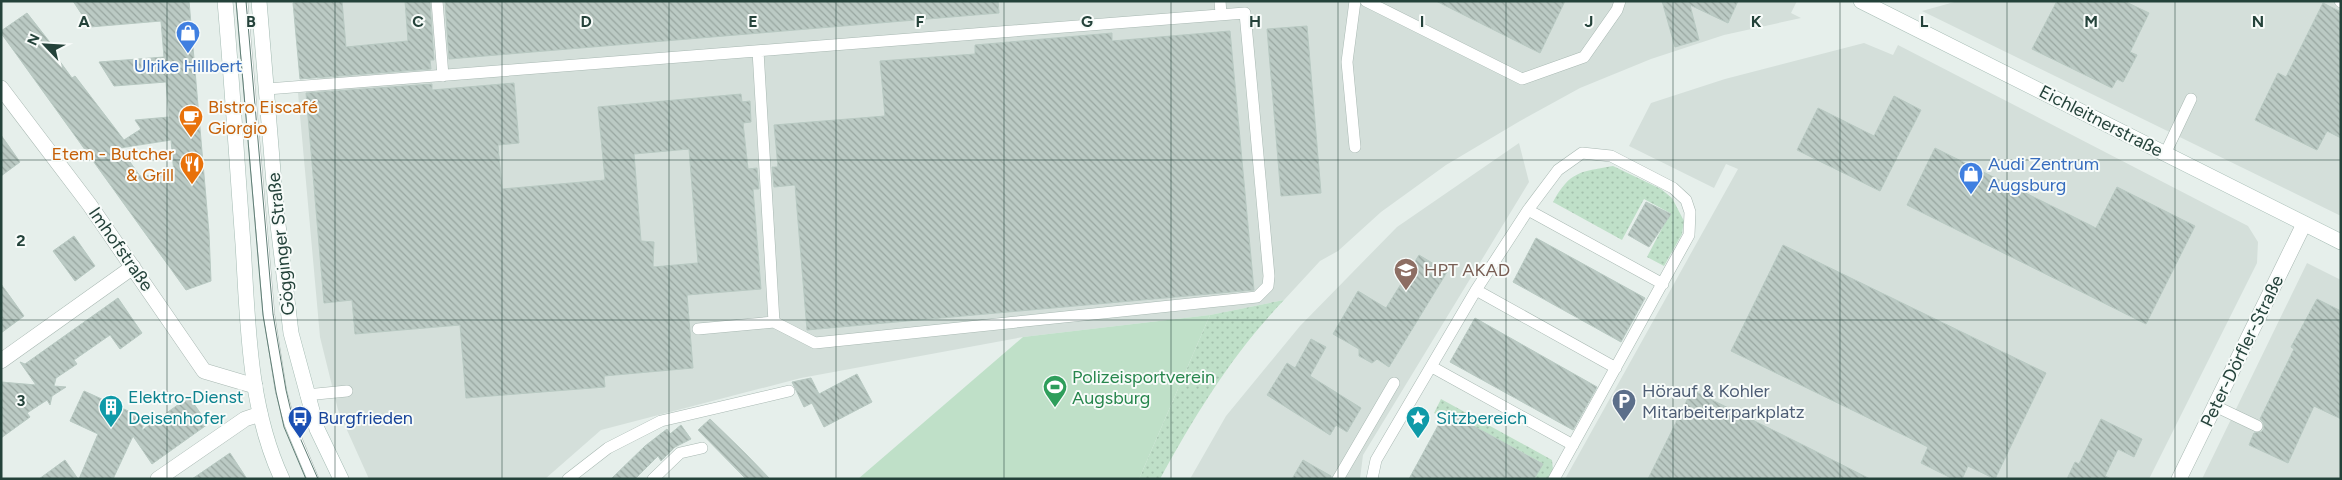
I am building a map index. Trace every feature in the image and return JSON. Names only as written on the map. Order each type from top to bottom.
[{"type":"main road","name":"Gögginger Straße","points":[[225,1],[248,324],[255,386],[260,414],[282,479]]},
{"type":"main road","name":"Gögginger Straße","points":[[259,1],[276,208],[290,328],[306,395],[317,429],[341,479]]},
{"type":"main road","name":"Eichleitnerstraße","points":[[1862,1],[2341,242]]},
{"type":"main road","name":"Imhofstraße","points":[[1,88],[89,204],[204,371],[255,386]]},
{"type":"main road","name":"Peter-Dörfler-Straße","points":[[2179,479],[2304,224]]},
{"type":"main road","points":[[1,361],[134,267]]},
{"type":"main road","points":[[158,479],[245,420],[260,414]]},
{"type":"lane","points":[[242,1],[269,314],[281,391],[290,424],[313,479]]},
{"type":"lane","points":[[436,1],[443,76]]},
{"type":"lane","points":[[1220,1],[1221,14]]},
{"type":"lane","points":[[1355,146],[1347,62],[1356,1]]},
{"type":"lane","points":[[1366,1],[1522,79],[1584,57],[1617,10],[1620,1]]},
{"type":"lane","points":[[267,89],[1245,12],[1269,276],[1268,286],[1257,297],[815,343],[774,322],[698,329]]},
{"type":"lane","points":[[758,51],[774,322]]},
{"type":"lane","points":[[2165,154],[2191,99]]},
{"type":"lane","points":[[1372,479],[1376,460],[1476,290],[1528,210],[1558,170],[1582,153],[1611,156],[1673,188],[1686,200],[1690,212],[1689,235],[1554,479]]},
{"type":"lane","points":[[1528,210],[1663,284]]},
{"type":"lane","points":[[1476,290],[1616,368]]},
{"type":"lane","points":[[1432,367],[1573,445]]},
{"type":"lane","points":[[1338,479],[1394,383]]},
{"type":"lane","points":[[306,395],[347,391]]},
{"type":"lane","points":[[568,479],[608,448],[661,421],[789,391]]},
{"type":"lane","points":[[2215,406],[2257,426]]},
{"type":"lane","points":[[658,476],[680,453],[702,448]]},
{"type":"shaded area","points":[[299,1],[1797,1],[1791,13],[1801,18],[1724,35],[1651,59],[1580,88],[1446,165],[1381,212],[1338,251],[1320,261],[1284,300],[1210,315],[1023,337],[801,378],[601,430],[545,479],[369,479],[338,410],[320,337],[298,93],[318,91],[317,78],[300,79],[293,3]]},
{"type":"shaded area","points":[[1958,1],[2341,1],[2341,216],[1922,11]]},
{"type":"shaded area","points":[[1864,43],[1893,55],[1898,45],[2248,226],[2258,242],[2257,263],[2149,479],[1565,479],[1738,169],[1726,164],[1714,188],[1629,146],[1651,103],[1725,79]]},
{"type":"shaded area","points":[[1519,143],[1529,182],[1363,455],[1360,479],[1190,479],[1226,416],[1300,326],[1397,227]]},
{"type":"shaded area","points":[[2307,263],[2341,280],[2341,479],[2202,479]]},
{"type":"green space","points":[[1613,166],[1661,189],[1672,198],[1684,221],[1682,234],[1664,266],[1647,257],[1670,213],[1644,199],[1622,240],[1553,202],[1565,184],[1577,175]]},
{"type":"green space","points":[[1284,300],[1248,341],[1216,385],[1160,479],[1139,479],[1210,315]]},
{"type":"green space","name":"Polizeisportverein Augsburg","points":[[1210,315],[1139,479],[858,479],[1023,337]]},
{"type":"green space","points":[[1441,399],[1552,460],[1553,470],[1548,479],[1534,479],[1542,463],[1446,411],[1442,417],[1434,413]]},
{"type":"building","points":[[73,1],[189,1],[209,233],[211,281],[186,290],[1,33],[1,31],[27,13],[56,50],[53,52],[72,78],[75,76],[124,140],[141,129],[135,120],[169,117],[166,82],[114,86],[99,62],[164,57],[161,21],[90,27]],"holes":[[[171,140],[174,174],[140,176],[120,148]]]},
{"type":"building","points":[[299,1],[342,1],[346,47],[408,41],[405,1],[430,1],[434,60],[430,60],[431,69],[300,79],[293,3]]},
{"type":"building","points":[[445,1],[998,1],[999,13],[449,59]]},
{"type":"building","points":[[1436,1],[1565,1],[1540,53]]},
{"type":"building","points":[[1662,1],[1738,1],[1728,23],[1690,5],[1699,40],[1675,47]]},
{"type":"building","points":[[2057,1],[2124,1],[2149,13],[2130,52],[2137,55],[2123,82],[2117,79],[2112,88],[2032,49]]},
{"type":"building","points":[[2323,3],[2341,12],[2341,138],[2327,131],[2317,150],[2255,120],[2278,73],[2286,77]]},
{"type":"building","points":[[1307,26],[1321,193],[1281,196],[1267,29]]},
{"type":"building","points":[[1230,31],[1254,290],[807,330],[795,185],[774,187],[772,167],[778,167],[774,125],[885,116],[880,61],[975,54],[975,45],[1112,33],[1112,41]]},
{"type":"building","points":[[514,83],[519,143],[498,145],[502,189],[605,180],[598,107],[741,94],[742,102],[750,101],[751,122],[743,123],[748,169],[757,168],[759,189],[753,189],[761,289],[687,295],[693,368],[604,376],[605,387],[466,398],[460,325],[355,334],[352,300],[324,303],[306,93],[432,84],[432,90]],"holes":[[[689,149],[698,263],[653,267],[654,242],[641,241],[634,154]]]},
{"type":"building","points":[[1894,96],[1921,110],[1880,191],[1797,150],[1818,108],[1874,136]]},
{"type":"building","points":[[1,135],[20,162],[1,176]]},
{"type":"building","points":[[1935,148],[2096,228],[2117,187],[2195,226],[2146,324],[1907,205]]},
{"type":"building","points":[[1646,202],[1671,214],[1649,247],[1628,235]]},
{"type":"building","points":[[74,236],[95,266],[75,281],[53,251]]},
{"type":"building","points":[[1536,238],[1645,298],[1621,342],[1513,282]]},
{"type":"building","points":[[1783,245],[2046,373],[1995,479],[1968,466],[1962,479],[1953,479],[1921,463],[1928,447],[1731,351]]},
{"type":"building","points":[[1419,255],[1447,272],[1389,367],[1377,359],[1372,363],[1359,356],[1359,349],[1333,334],[1358,291],[1386,308]]},
{"type":"building","points":[[1,284],[24,316],[1,333]]},
{"type":"building","points":[[118,298],[142,333],[120,349],[110,335],[74,360],[77,364],[56,378],[54,386],[66,387],[52,396],[50,405],[47,400],[27,413],[30,417],[1,438],[1,382],[36,385],[20,362],[25,364]]},
{"type":"building","points":[[2317,299],[2341,311],[2341,419],[2314,406],[2288,463],[2249,445],[2254,433],[2261,432],[2264,429],[2263,422],[2260,419],[2294,349],[2291,347]]},
{"type":"building","points":[[1475,318],[1597,387],[1573,430],[1450,362]]},
{"type":"building","points":[[1311,339],[1326,347],[1310,376],[1361,408],[1347,432],[1336,425],[1330,435],[1267,395],[1287,363],[1295,368]]},
{"type":"building","points":[[857,374],[872,402],[824,427],[812,403],[804,407],[792,382],[811,378],[819,394]]},
{"type":"building","points":[[1692,390],[1809,448],[1870,479],[1648,479]]},
{"type":"building","points":[[84,391],[146,419],[141,431],[189,397],[208,424],[152,464],[133,436],[113,479],[79,479],[98,434],[70,421]]},
{"type":"building","points":[[1446,411],[1543,464],[1534,479],[1409,479]]},
{"type":"building","points":[[710,419],[770,479],[746,479],[698,430]]},
{"type":"building","points":[[2101,419],[2142,439],[2134,457],[2118,449],[2105,476],[2111,479],[2067,479],[2075,462],[2079,464]]},
{"type":"building","points":[[681,425],[691,439],[675,447],[661,461],[658,456],[635,479],[611,479],[645,446],[667,429],[670,434]]},
{"type":"building","points":[[230,453],[247,479],[192,479]]},
{"type":"building","points":[[65,460],[78,479],[39,479]]},
{"type":"building","points":[[1303,460],[1331,476],[1331,479],[1292,479]]},
{"type":"tram line","points":[[236,1],[263,315],[284,427],[306,479]]},
{"type":"tram line","points":[[246,1],[273,314],[294,424],[318,479]]},
{"type":"place","name":"Ulrike Hillbert","points":[[188,54]]},
{"type":"place","name":"Bistro Eiscafé Giorgio","points":[[191,138]]},
{"type":"place","name":"Etem - Butcher & Grill","points":[[192,185]]},
{"type":"place","name":"Audi Zentrum Augsburg","points":[[1971,195]]},
{"type":"place","name":"HPT AKAD","points":[[1406,291]]},
{"type":"place","name":"Polizeisportverein Augsburg","points":[[1055,408]]},
{"type":"place","name":"Hörauf & Kohler Mitarbeiterparkplatz","points":[[1624,422]]},
{"type":"place","name":"Elektro-Dienst Deisenhofer","points":[[111,428]]},
{"type":"place","name":"Burgfrieden","points":[[300,439]]},
{"type":"place","name":"Sitzbereich","points":[[1418,439]]}]
